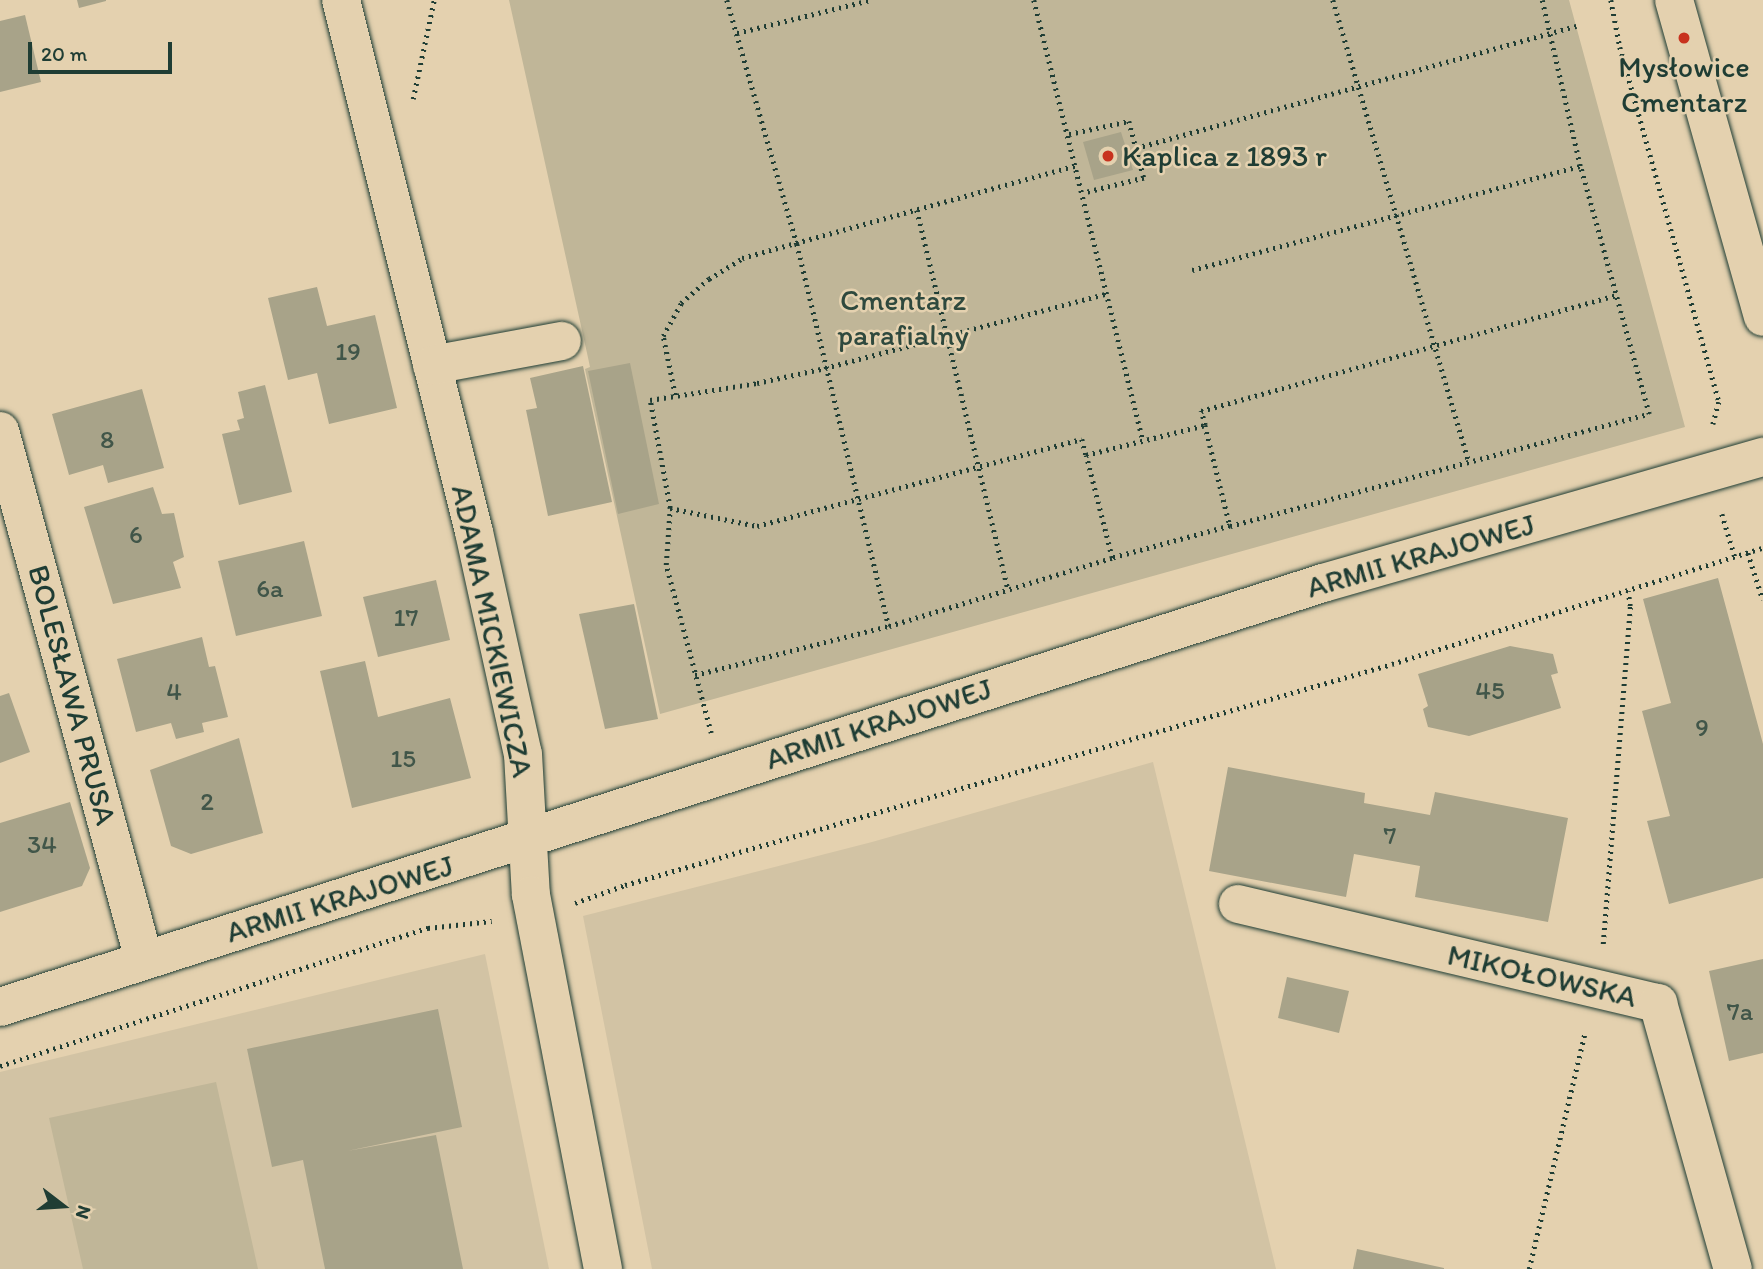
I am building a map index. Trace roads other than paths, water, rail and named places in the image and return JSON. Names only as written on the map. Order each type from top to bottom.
[{"type":"street","name":"ADAMA MICKIEWICZA","points":[[341,0],[474,531],[523,754],[531,895],[603,1269]]},
{"type":"street","points":[[1674,0],[1763,317]]},
{"type":"street","points":[[432,365],[562,341]]},
{"type":"street","name":"BOLESŁAWA PRUSA","points":[[0,431],[144,960]]},
{"type":"street","name":"ARMII KRAJOWEJ","points":[[0,1007],[1323,583],[1763,457]]},
{"type":"street","name":"MIKOŁOWSKA","points":[[1238,904],[1658,1003],[1733,1269]]},
{"type":"place","name":"Mysłowice Cmentarz","points":[[1684,38]]},
{"type":"place","name":"Kaplica z 1893 r","points":[[1108,156]]},
{"type":"park label","name":"Cmentarz parafialny","points":[[903,317]]}]
